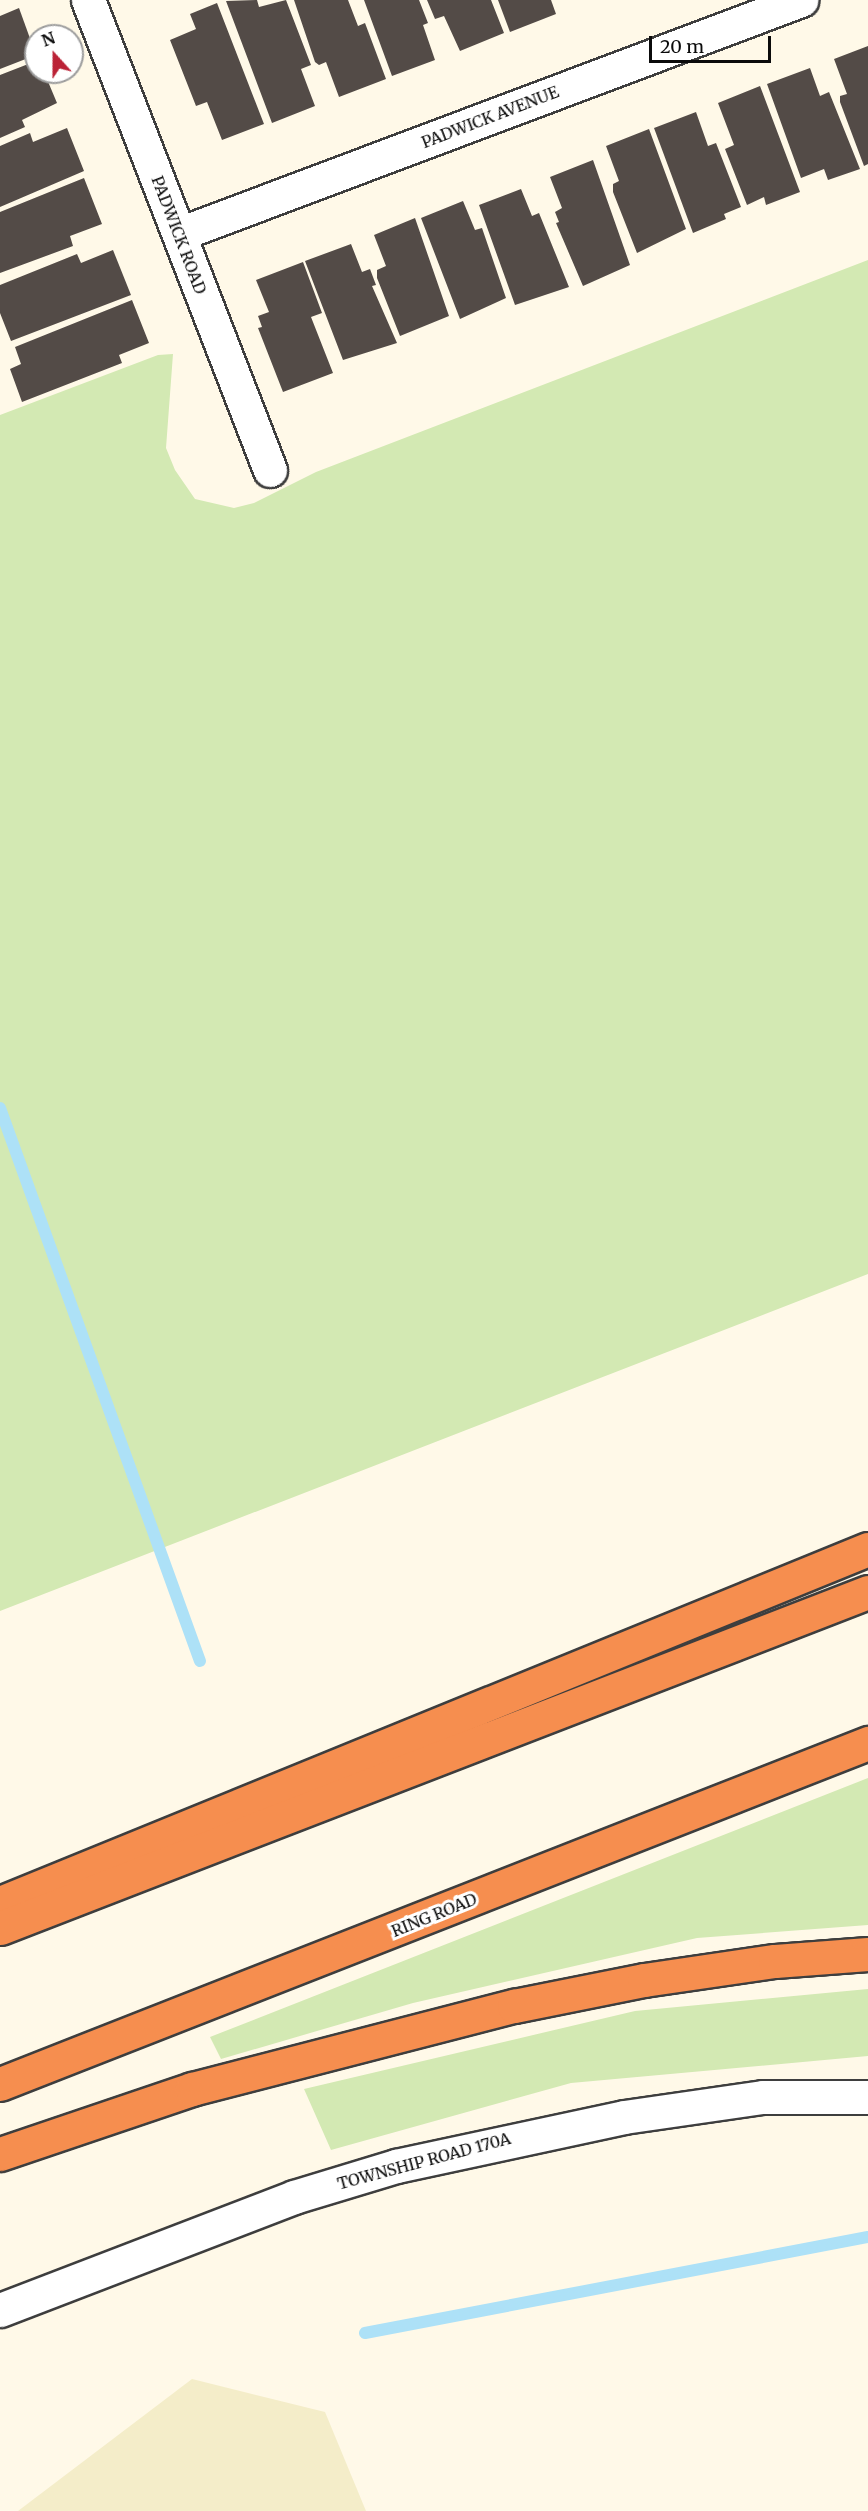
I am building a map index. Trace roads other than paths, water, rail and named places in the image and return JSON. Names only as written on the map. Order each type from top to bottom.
[{"type":"highway","points":[[0,1903],[868,1549]]},
{"type":"highway","points":[[0,1928],[868,1592]]},
{"type":"highway","name":"RING ROAD","points":[[0,2084],[868,1743]]},
{"type":"highway","points":[[0,2154],[192,2089],[514,2006],[644,1980],[776,1960],[868,1954]]},
{"type":"street","name":"PADWICK ROAD","points":[[88,0],[270,471]]},
{"type":"street","name":"PADWICK AVENUE","points":[[179,234],[801,0]]},
{"type":"street","name":"TOWNSHIP ROAD 170A","points":[[0,2310],[294,2197],[396,2166],[624,2117],[763,2097],[868,2097]]},
{"type":"waterway","points":[[0,1108],[200,1661]]},
{"type":"waterway","points":[[365,2333],[868,2237]]}]
